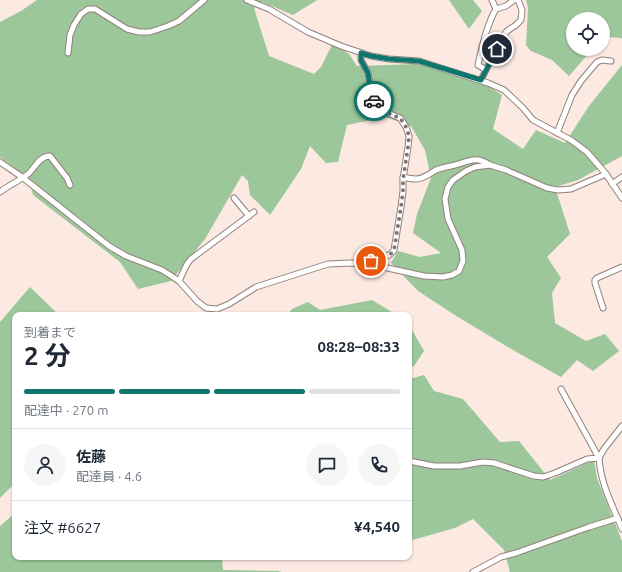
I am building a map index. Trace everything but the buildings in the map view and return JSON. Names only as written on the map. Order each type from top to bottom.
[{"type":"street","points":[[68,53],[70,35],[74,25],[81,14],[88,9],[95,9],[127,29],[139,32],[150,32],[179,21],[204,0]]},
{"type":"street","points":[[247,0],[269,9],[308,32],[361,53],[389,59],[419,61],[481,80],[504,90],[534,120],[571,140],[587,152],[606,174],[622,198]]},
{"type":"street","points":[[492,0],[496,9]]},
{"type":"street","points":[[486,70],[478,65],[481,50],[492,16],[496,9],[506,6],[514,0]]},
{"type":"street","points":[[481,80],[502,38],[507,31],[521,20],[522,10],[518,0]]},
{"type":"street","points":[[361,53],[361,60],[368,73],[372,98],[377,106],[400,118],[406,127],[409,136],[403,177],[401,207],[394,250],[388,256],[371,261],[368,265]]},
{"type":"street","points":[[557,133],[572,95],[581,81],[597,62],[602,60],[611,61]]},
{"type":"street","points":[[0,192],[6,186],[28,173],[41,158],[45,156],[50,156],[67,178],[70,185]]},
{"type":"street","points":[[403,177],[416,179],[423,178],[437,170],[475,159],[483,160],[490,165],[506,170],[547,188],[558,190],[571,189],[606,174]]},
{"type":"street","points":[[0,162],[22,177],[109,246],[126,256],[162,270],[179,281],[197,301],[206,308],[217,309],[229,304],[256,287],[328,264],[350,263],[374,265],[424,276],[444,277],[452,275],[459,270],[463,261],[462,250],[448,219],[445,199],[448,188],[453,180],[466,171],[475,167],[490,165]]},
{"type":"street","points":[[612,184],[622,177]]},
{"type":"street","points":[[234,198],[249,216]]},
{"type":"street","points":[[179,281],[190,258],[254,212]]},
{"type":"street","points":[[603,308],[595,280],[622,267]]},
{"type":"street","points":[[560,389],[599,458],[603,483],[622,529]]},
{"type":"street","points":[[599,458],[622,426]]},
{"type":"street","points":[[412,462],[434,466],[460,466],[483,462],[494,463],[534,476],[542,476],[555,473],[587,459],[599,458]]},
{"type":"street","points":[[473,572],[501,557],[618,518]]},
{"type":"green space","points":[[37,0],[317,0],[293,15],[262,2],[254,8],[269,56],[314,74],[321,67],[333,43],[349,54],[357,66],[417,64],[466,76],[502,95],[493,129],[523,149],[536,130],[565,143],[589,106],[622,65],[622,156],[578,180],[555,187],[570,234],[547,257],[561,278],[552,293],[555,323],[586,341],[605,334],[619,351],[593,371],[577,360],[561,377],[458,317],[418,291],[391,263],[398,251],[420,257],[441,253],[413,233],[417,214],[431,178],[425,150],[411,126],[385,117],[347,125],[338,162],[326,163],[310,146],[301,169],[270,215],[250,195],[248,181],[242,175],[205,239],[171,281],[138,289],[120,262],[33,195],[29,178],[0,157],[0,22],[21,11]]},
{"type":"green space","points":[[449,0],[473,0],[482,11],[469,29]]},
{"type":"green space","points":[[526,0],[622,0],[622,39],[610,37],[610,12],[566,12],[566,56],[586,56],[569,76],[552,60],[531,51],[526,45],[528,8]]},
{"type":"green space","points":[[30,287],[56,312],[12,312],[12,486],[0,498],[0,322]]},
{"type":"green space","points":[[372,300],[392,312],[290,312],[292,309],[308,302],[320,310]]},
{"type":"green space","points":[[412,330],[424,351],[414,366],[412,366]]},
{"type":"green space","points":[[424,375],[434,391],[463,399],[500,442],[519,441],[550,480],[594,460],[597,478],[622,541],[622,572],[510,572],[504,550],[473,519],[455,528],[412,540],[412,378]]},
{"type":"green space","points":[[12,516],[12,560],[222,560],[223,570],[282,572],[0,572],[0,526]]},
{"type":"way so far","points":[[371,261],[388,256],[394,250],[401,207],[409,136],[406,127],[400,118],[377,106],[374,101]]},
{"type":"route","points":[[374,101],[372,98],[368,73],[361,60],[361,53],[389,59],[419,61],[481,80],[497,49]]}]
